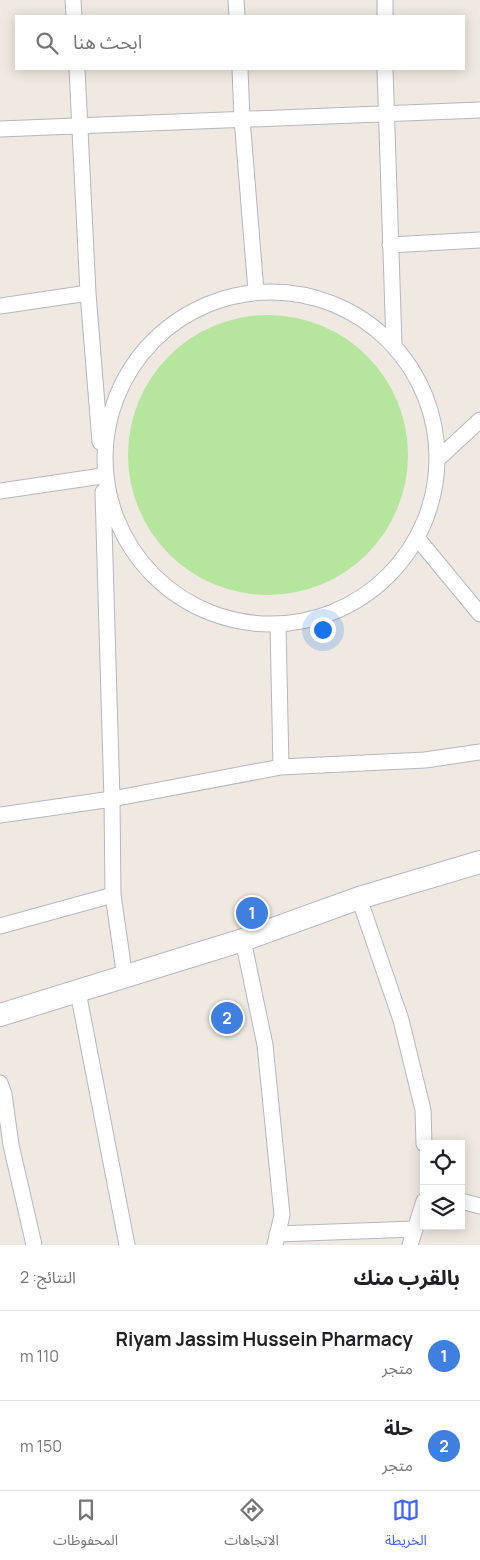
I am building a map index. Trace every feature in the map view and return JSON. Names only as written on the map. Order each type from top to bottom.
[{"type":"street","points":[[73,0],[74,15]]},
{"type":"street","points":[[236,0],[237,15]]},
{"type":"street","points":[[385,0],[385,15]]},
{"type":"street","points":[[77,70],[88,293],[102,476],[112,799],[113,895],[125,978]]},
{"type":"street","points":[[240,70],[242,119],[256,291]]},
{"type":"street","points":[[385,70],[394,344]]},
{"type":"street","points":[[0,129],[480,110]]},
{"type":"street","points":[[390,244],[480,240]]},
{"type":"street","points":[[256,291],[307,294],[354,313],[394,344],[421,386],[433,418],[438,459],[433,500],[418,538],[382,583],[334,613],[278,625],[230,620],[186,602],[149,572],[122,532],[102,476],[106,432],[123,379],[157,335],[203,305],[256,291]]},
{"type":"street","points":[[0,306],[88,293]]},
{"type":"street","points":[[438,459],[480,420]]},
{"type":"street","points":[[0,491],[102,476]]},
{"type":"street","points":[[418,538],[479,610]]},
{"type":"street","points":[[278,625],[281,767]]},
{"type":"street","points":[[0,815],[112,799],[281,767],[425,760],[480,752]]},
{"type":"street","points":[[0,1015],[125,978],[243,940],[359,898],[480,862]]},
{"type":"street","points":[[0,926],[113,895]]},
{"type":"street","points":[[359,898],[401,1020],[423,1110],[424,1140]]},
{"type":"street","points":[[243,940],[265,1045],[282,1215],[276,1240],[415,1229]]},
{"type":"street","points":[[78,992],[127,1245]]},
{"type":"street","points":[[0,1082],[4,1094],[11,1145],[34,1245]]},
{"type":"street","points":[[465,1202],[480,1206]]},
{"type":"street","points":[[410,1245],[420,1213]]},
{"type":"green space","points":[[268,315],[309,321],[346,339],[367,356],[384,377],[402,414],[408,455],[402,496],[384,533],[367,554],[346,571],[309,589],[268,595],[227,589],[190,571],[169,554],[152,533],[134,496],[128,455],[134,414],[152,377],[169,356],[190,339],[227,321]]},
{"type":"place","name":"Riyam Jassim Hussein Pharmacy","points":[[252,913]]},
{"type":"place","name":"حلة","points":[[227,1018]]}]
